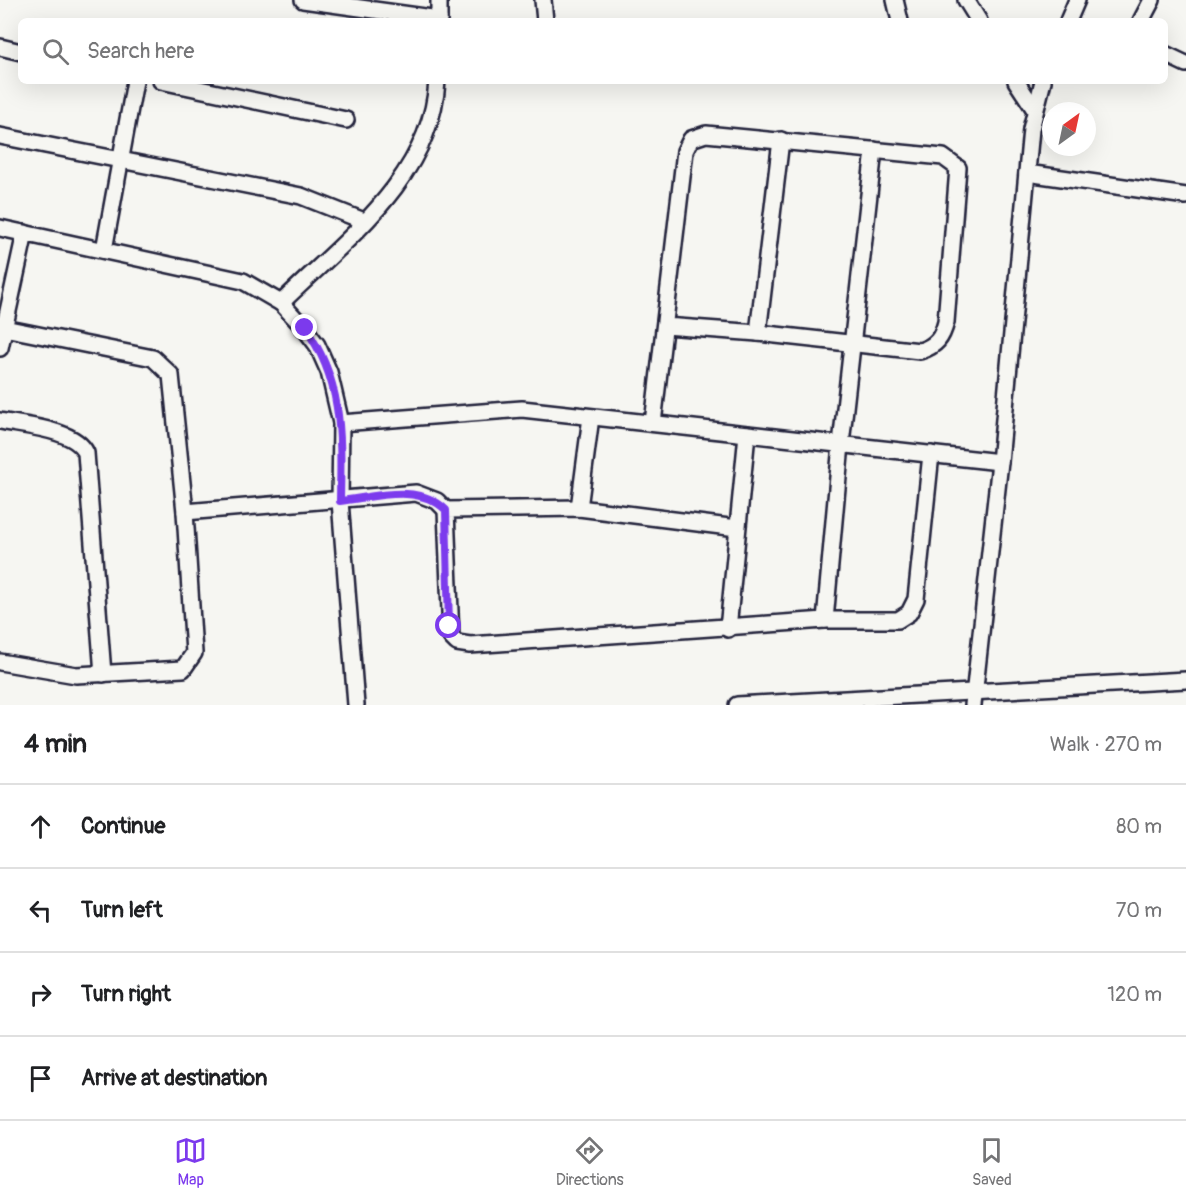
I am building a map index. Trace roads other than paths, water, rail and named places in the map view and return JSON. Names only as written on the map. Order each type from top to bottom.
[{"type":"street","points":[[303,0],[425,18]]},
{"type":"street","points":[[439,0],[439,18]]},
{"type":"street","points":[[543,0],[546,18]]},
{"type":"street","points":[[896,0],[899,18]]},
{"type":"street","points":[[966,0],[977,18]]},
{"type":"street","points":[[1069,18],[1077,0]]},
{"type":"street","points":[[1143,18],[1152,0]]},
{"type":"street","points":[[0,47],[18,51]]},
{"type":"street","points":[[1168,55],[1186,64]]},
{"type":"street","points":[[104,250],[134,84]]},
{"type":"street","points":[[175,84],[346,120]]},
{"type":"street","points":[[281,303],[387,198],[417,153],[430,122],[436,84]]},
{"type":"street","points":[[1018,84],[1035,110]]},
{"type":"street","points":[[974,697],[1000,462],[1027,173],[1035,110],[1042,84]]},
{"type":"street","points":[[653,423],[687,145],[695,136],[706,134],[781,140],[943,157],[958,168],[946,322],[943,335],[936,344],[920,351],[758,333],[665,326]]},
{"type":"street","points":[[0,136],[121,158],[301,196],[364,221]]},
{"type":"street","points":[[758,333],[781,140]]},
{"type":"street","points":[[825,620],[841,444],[874,150]]},
{"type":"street","points":[[1027,173],[1186,196]]},
{"type":"street","points":[[0,228],[243,281],[281,303],[317,345],[329,372],[341,423],[340,501],[356,705]]},
{"type":"street","points":[[0,348],[25,233]]},
{"type":"street","points":[[0,662],[76,675],[183,669],[192,658],[185,512],[171,375],[153,358],[4,328]]},
{"type":"street","points":[[341,423],[522,409],[1000,462]]},
{"type":"street","points":[[579,508],[591,417]]},
{"type":"street","points":[[0,421],[63,434],[78,441],[86,453],[103,674]]},
{"type":"street","points":[[729,629],[736,528],[747,434]]},
{"type":"street","points":[[185,512],[416,493],[437,501],[446,510],[449,626],[457,643],[470,645],[729,629],[825,620],[898,620],[909,613],[916,598],[931,454]]},
{"type":"street","points":[[446,510],[579,508],[736,528]]},
{"type":"street","points":[[736,705],[974,697],[1186,680]]}]
